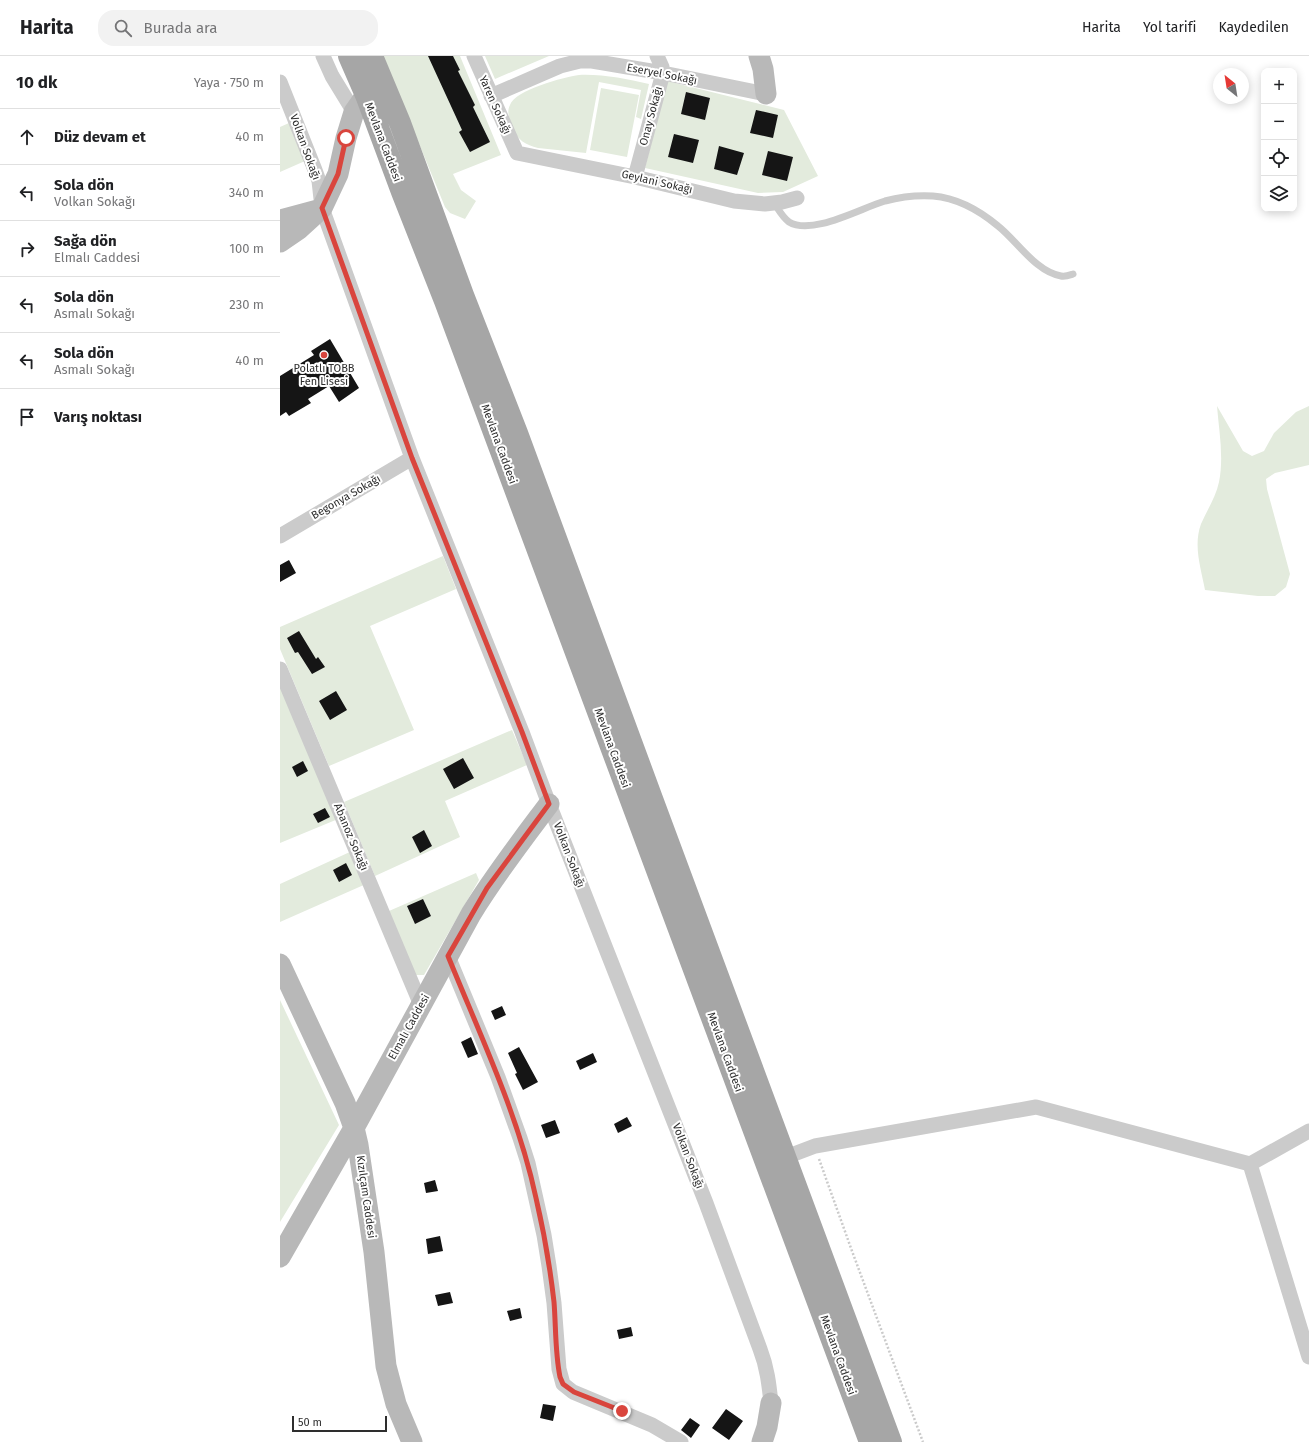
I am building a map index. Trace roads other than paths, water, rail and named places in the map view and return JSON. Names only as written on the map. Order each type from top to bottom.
[{"type":"main road","name":"Mevlana Caddesi","points":[[349,56],[360,103],[492,425],[870,1442]]},
{"type":"main road","name":"Mevlana Caddesi","points":[[372,56],[400,123],[463,295],[517,433],[891,1442]]},
{"type":"street","points":[[280,242],[299,229],[322,208],[338,174],[346,138],[360,103],[332,76],[323,56]]},
{"type":"street","name":"Yaren Sokağı","points":[[474,56],[517,153]]},
{"type":"street","name":"Onay Sokağı","points":[[635,177],[663,73],[662,67],[656,56]]},
{"type":"street","points":[[759,56],[763,69],[766,94]]},
{"type":"street","name":"Eseryel Sokağı","points":[[491,96],[579,58],[766,94]]},
{"type":"street","name":"Volkan Sokağı","points":[[280,82],[319,181],[322,208],[412,458],[522,732],[703,1196],[760,1349],[767,1370],[771,1403]]},
{"type":"street","name":"Geylani Sokağı","points":[[517,153],[635,177],[734,201],[765,204],[797,198]]},
{"type":"street","points":[[280,220],[322,208]]},
{"type":"street","name":"Begonya Sokağı","points":[[280,536],[412,458]]},
{"type":"street","name":"Abanoz Sokağı","points":[[280,669],[421,1005]]},
{"type":"street","name":"Elmalı Caddesi","points":[[280,1257],[354,1128],[487,888],[549,804]]},
{"type":"street","points":[[448,956],[498,1077],[528,1163],[548,1258],[554,1302],[559,1369],[563,1384],[574,1392],[646,1422],[681,1442]]},
{"type":"street","name":"Kızılçam Caddesi","points":[[280,966],[345,1103],[354,1128],[358,1145],[374,1252],[386,1366],[396,1404],[412,1442]]},
{"type":"street","points":[[786,1158],[815,1146],[1036,1107],[1250,1164],[1309,1131]]},
{"type":"street","points":[[1250,1164],[1309,1357]]},
{"type":"street","points":[[762,1442],[767,1427],[771,1403]]},
{"type":"lane","points":[[774,203],[790,222],[799,225],[814,225],[833,221],[887,200],[933,196],[950,199],[969,207],[999,226],[1038,265],[1063,276],[1073,274]]},
{"type":"place","name":"Polatlı TOBB Fen Lisesi","points":[[324,355]]}]
